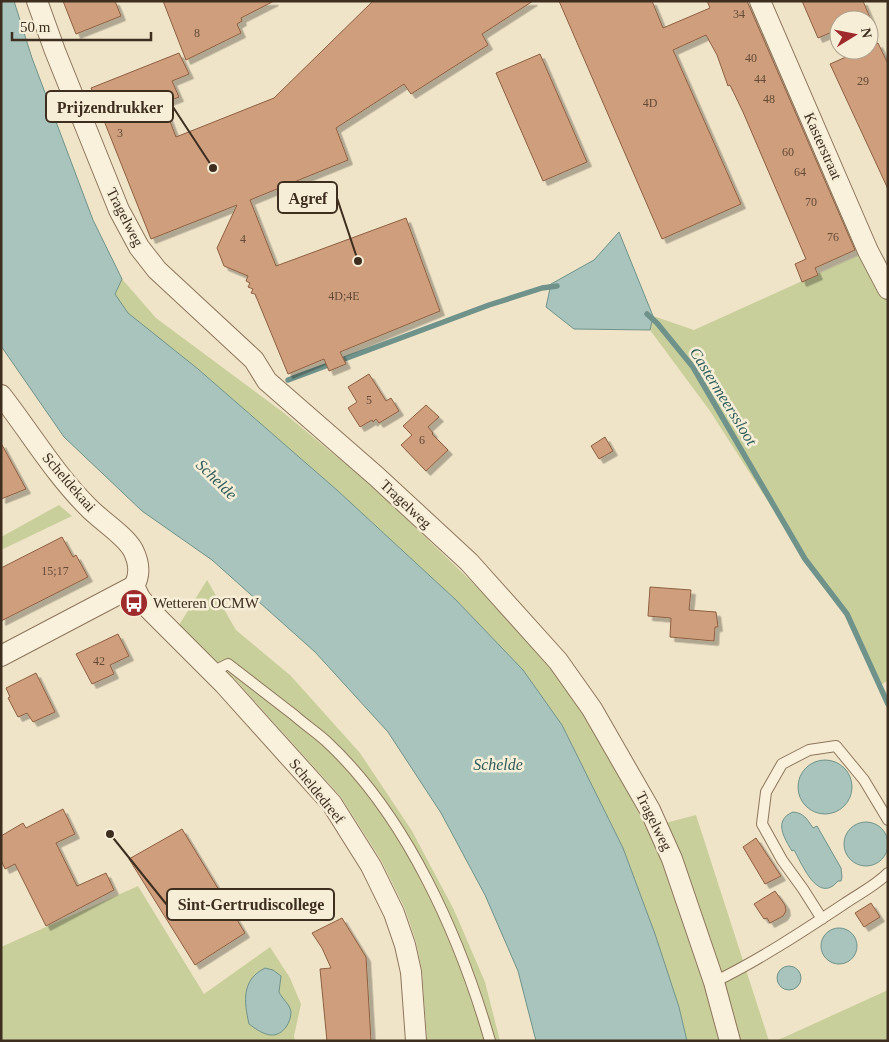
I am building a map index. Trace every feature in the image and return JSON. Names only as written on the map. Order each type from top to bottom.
[{"type":"street","name":"Tragelweg","points":[[38,1],[55,51],[119,210],[139,247],[157,270],[254,360],[267,381],[376,476],[469,562],[558,661],[592,708],[650,810],[672,859],[714,982],[730,1041]]},
{"type":"street","name":"Kasterstraat","points":[[760,1],[868,251],[888,289]]},
{"type":"street","name":"Scheldekaai","points":[[1,394],[49,462],[88,508],[132,548],[139,566],[138,579],[134,586]]},
{"type":"street","points":[[1,656],[134,586]]},
{"type":"street","name":"Scheldedreef","points":[[134,586],[140,598],[150,610],[212,672],[332,804],[371,866],[394,913],[405,945],[411,972],[416,1041]]},
{"type":"lane","points":[[212,672],[228,664],[326,741],[360,777],[403,838],[424,874],[458,948],[482,1011],[490,1041]]},
{"type":"lane","points":[[822,919],[782,860],[762,824],[766,792],[782,764],[809,750],[836,746],[864,780],[888,820]]},
{"type":"lane","points":[[714,982],[744,968],[876,885],[888,873]]},
{"type":"green space","points":[[868,251],[888,289],[888,680],[880,686],[847,614],[805,559],[710,411],[650,330],[653,316],[694,330]]},
{"type":"green space","points":[[122,279],[156,318],[284,413],[354,471],[473,583],[551,667],[620,774],[646,828],[696,815],[769,1041],[687,1041],[679,1007],[655,934],[623,848],[562,725],[523,670],[456,600],[338,491],[198,369],[128,313],[115,294]]},
{"type":"green space","points":[[59,505],[72,516],[1,550],[1,537]]},
{"type":"green space","points":[[207,580],[236,630],[291,676],[360,753],[412,831],[454,910],[485,982],[500,1041],[427,1041],[422,970],[416,942],[405,909],[381,860],[341,797],[232,676],[179,625]]},
{"type":"green space","points":[[138,886],[204,994],[270,947],[290,978],[301,1004],[294,1036],[295,1041],[1,1041],[1,947]]},
{"type":"green space","points":[[888,990],[888,1041],[775,1041],[787,1036]]},
{"type":"water","name":"Schelde","points":[[1,1],[14,1],[32,58],[93,220],[122,279],[115,294],[128,313],[198,369],[338,491],[456,600],[523,670],[562,725],[623,848],[655,934],[679,1007],[687,1041],[536,1041],[518,971],[485,895],[441,813],[388,732],[315,652],[212,560],[142,511],[64,437],[1,346]]},
{"type":"water","points":[[619,232],[653,316],[650,330],[574,329],[546,307],[551,284],[594,260]]},
{"type":"water","points":[[820,760],[830,760],[840,764],[848,772],[852,787],[848,802],[840,810],[830,814],[820,814],[810,810],[802,802],[798,792],[798,782],[802,772],[810,764]]},
{"type":"water","points":[[793,812],[803,815],[813,828],[817,826],[841,868],[841,881],[838,881],[831,887],[824,888],[811,880],[794,850],[792,851],[786,841],[782,824],[787,815]]},
{"type":"water","points":[[862,822],[870,822],[882,828],[888,844],[882,860],[870,866],[862,866],[850,860],[844,848],[844,840],[850,828]]},
{"type":"water","points":[[839,928],[852,933],[857,946],[852,959],[839,964],[826,959],[821,946],[826,933]]},
{"type":"water","points":[[789,966],[798,969],[801,978],[798,987],[789,990],[780,987],[777,978],[780,969]]},
{"type":"water","points":[[265,968],[273,970],[281,976],[279,992],[291,1012],[290,1020],[286,1027],[282,1032],[273,1035],[263,1033],[249,1024],[246,1008],[248,985],[257,973]]},
{"type":"building","points":[[63,1],[115,1],[121,16],[76,34]]},
{"type":"building","points":[[163,1],[274,1],[241,18],[242,21],[237,24],[241,33],[186,60]]},
{"type":"building","points":[[373,1],[533,1],[482,34],[488,45],[411,94],[404,84],[336,128],[348,160],[250,200],[276,266],[406,218],[440,311],[340,352],[346,364],[329,371],[324,359],[288,374],[255,294],[251,293],[253,289],[248,287],[250,283],[246,281],[248,276],[224,266],[217,248],[237,205],[151,239],[91,88],[179,53],[189,74],[172,81],[179,97],[163,103],[176,137],[274,98]]},
{"type":"building","points":[[559,1],[652,1],[663,28],[710,8],[707,1],[747,1],[855,250],[815,268],[818,275],[802,282],[795,264],[806,259],[743,112],[730,85],[728,86],[717,55],[706,35],[673,50],[741,204],[662,239]]},
{"type":"building","points":[[802,1],[863,1],[867,10],[829,10],[829,33],[818,38]]},
{"type":"building","points":[[879,45],[888,64],[888,189],[830,64],[839,60],[879,60]]},
{"type":"building","points":[[540,54],[587,162],[543,181],[496,73]]},
{"type":"building","points":[[369,374],[386,401],[391,398],[399,411],[379,423],[376,419],[360,427],[348,408],[357,402],[348,387]]},
{"type":"building","points":[[426,405],[439,417],[428,427],[432,434],[448,450],[426,471],[401,445],[412,435],[403,426]]},
{"type":"building","points":[[605,437],[613,451],[599,459],[591,446]]},
{"type":"building","points":[[1,443],[26,489],[1,499]]},
{"type":"building","points":[[62,537],[73,557],[76,555],[88,577],[1,621],[1,568]]},
{"type":"building","points":[[650,587],[691,590],[689,610],[716,612],[718,627],[715,627],[714,641],[670,637],[671,618],[648,616]]},
{"type":"building","points":[[118,634],[129,656],[110,665],[114,674],[92,684],[76,654]]},
{"type":"building","points":[[36,673],[55,712],[33,722],[27,713],[18,717],[8,698],[10,697],[6,688]]},
{"type":"building","points":[[63,809],[75,834],[56,843],[77,886],[106,873],[114,890],[46,926],[15,864],[5,869],[1,860],[1,836],[23,823],[26,828]]},
{"type":"building","points":[[182,829],[245,933],[195,965],[129,859]]},
{"type":"building","points":[[756,838],[781,876],[765,884],[743,847]]},
{"type":"building","points":[[775,891],[785,905],[786,911],[783,916],[770,923],[767,918],[764,919],[754,904]]},
{"type":"building","points":[[871,903],[880,917],[864,927],[855,913]]},
{"type":"building","points":[[342,918],[366,957],[371,1041],[327,1041],[320,969],[331,968],[322,948],[312,933]]},
{"type":"waterway","name":"Castermeerssloot","points":[[288,380],[489,305],[542,288],[557,286]]},
{"type":"waterway","name":"Castermeerssloot","points":[[647,314],[657,323],[693,367],[805,559],[847,614],[888,704]]},
{"type":"place","name":"Prijzendrukker","points":[[213,168]]},
{"type":"place","name":"Agref","points":[[358,261]]},
{"type":"place","name":"Wetteren OCMW","points":[[134,603]]},
{"type":"place","name":"Sint-Gertrudiscollege","points":[[110,834]]}]
